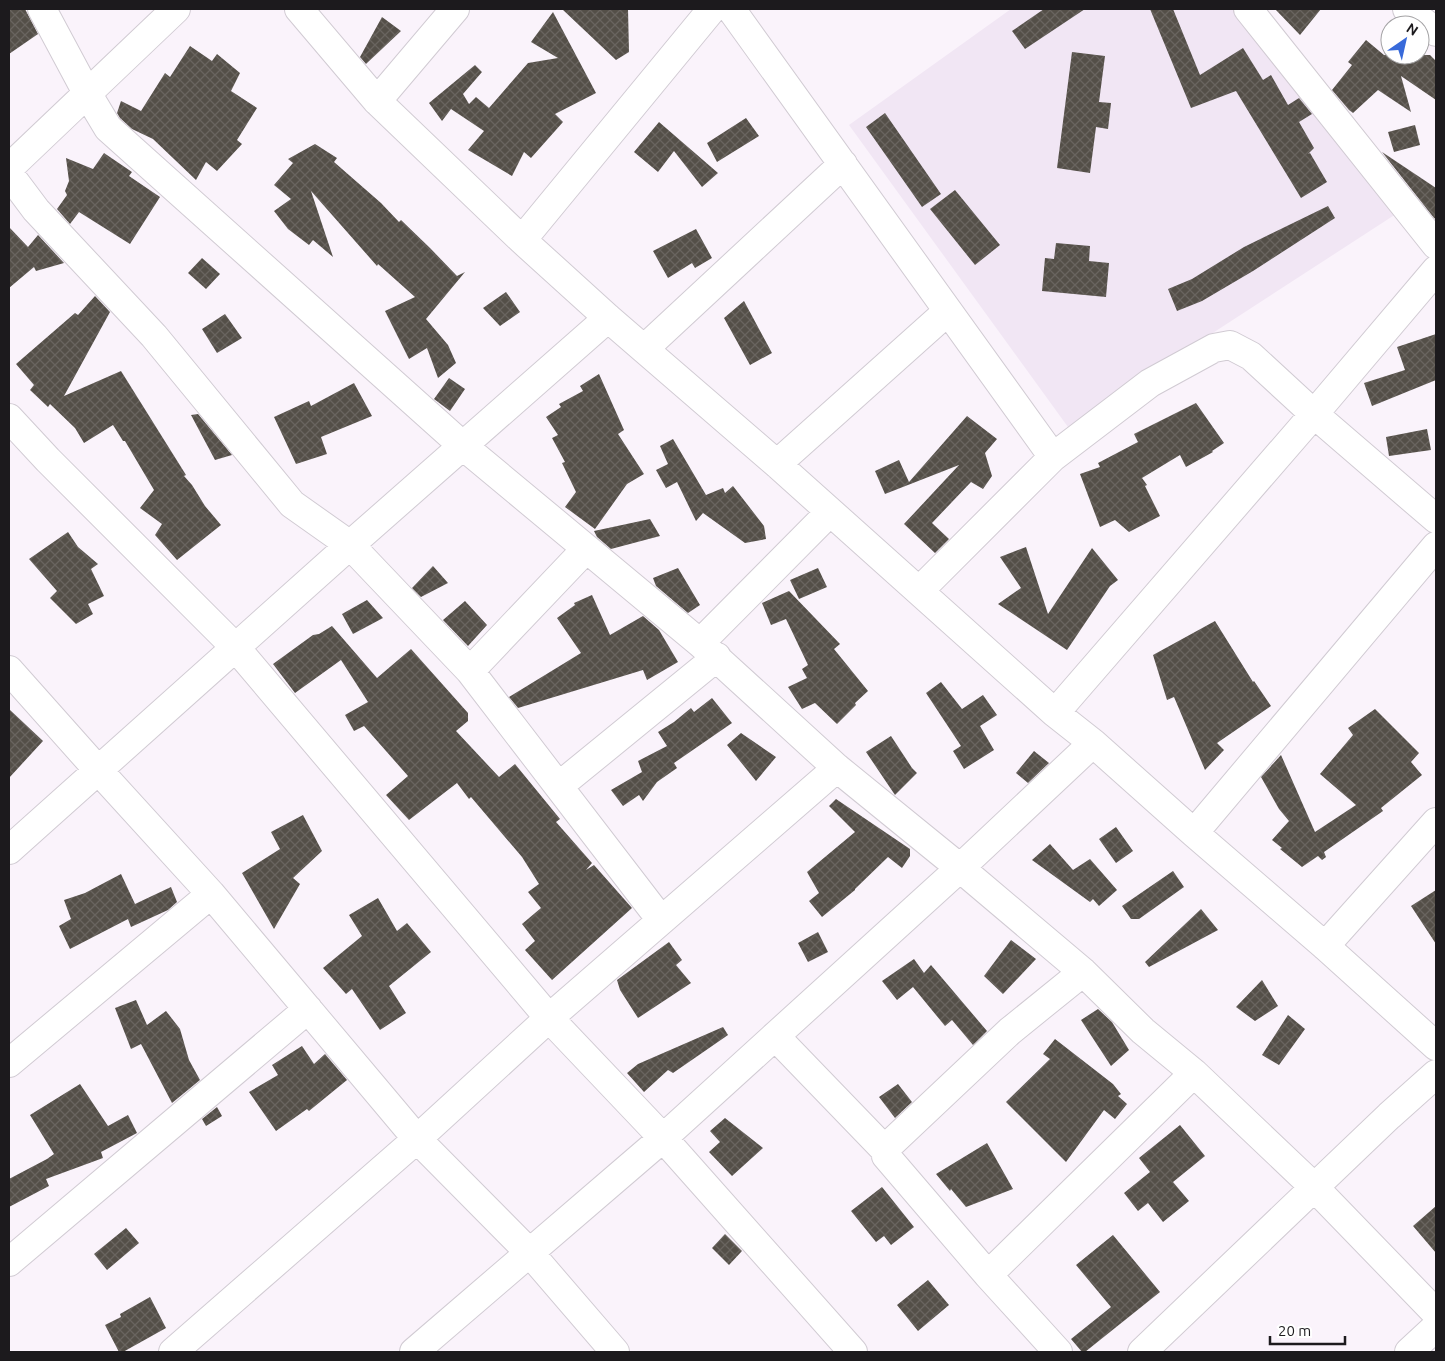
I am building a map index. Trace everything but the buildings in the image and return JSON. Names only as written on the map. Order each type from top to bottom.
[{"type":"street","points":[[42,9],[108,128],[463,446],[709,650],[837,768],[960,868],[1083,972],[1143,1032],[1194,1074],[1314,1187],[1436,1313]]},
{"type":"street","points":[[9,168],[176,9]]},
{"type":"street","points":[[299,9],[377,100],[522,240],[608,318],[777,464],[1055,713],[1093,743],[1436,1046]]},
{"type":"street","points":[[377,100],[455,9]]},
{"type":"street","points":[[522,240],[712,9]]},
{"type":"street","points":[[731,9],[1053,457]]},
{"type":"street","points":[[1248,9],[1436,245]]},
{"type":"street","points":[[644,349],[843,164]]},
{"type":"street","points":[[9,174],[36,210],[154,336],[292,504],[350,545],[470,671],[661,920]]},
{"type":"street","points":[[1055,713],[1436,270]]},
{"type":"street","points":[[777,464],[948,311]]},
{"type":"street","points":[[9,850],[350,545],[608,318]]},
{"type":"street","points":[[919,592],[1053,457],[1150,383],[1214,348],[1230,345],[1250,356],[1436,519]]},
{"type":"street","points":[[9,418],[48,460],[236,648],[549,1018],[663,1138],[853,1352]]},
{"type":"street","points":[[559,786],[709,650],[830,512]]},
{"type":"street","points":[[1194,833],[1436,546]]},
{"type":"street","points":[[470,671],[586,549]]},
{"type":"street","points":[[9,670],[211,894],[417,1139],[529,1252],[615,1352]]},
{"type":"street","points":[[414,1352],[663,1138],[960,868],[1093,743]]},
{"type":"street","points":[[172,1352],[417,1139],[549,1018],[837,768]]},
{"type":"street","points":[[1325,946],[1436,822]]},
{"type":"street","points":[[9,1064],[211,894]]},
{"type":"street","points":[[1058,1352],[988,1275],[886,1156],[886,1150],[931,1105],[1010,1032],[1083,972]]},
{"type":"street","points":[[9,1262],[308,1009]]},
{"type":"street","points":[[775,1036],[886,1150]]},
{"type":"street","points":[[988,1275],[1194,1074]]},
{"type":"street","points":[[1142,1352],[1389,1116],[1436,1074]]},
{"type":"street","points":[[1409,1352],[1436,1327]]},
{"type":"shaded area","points":[[1011,9],[1241,9],[1396,214],[1068,427],[849,125]]}]
